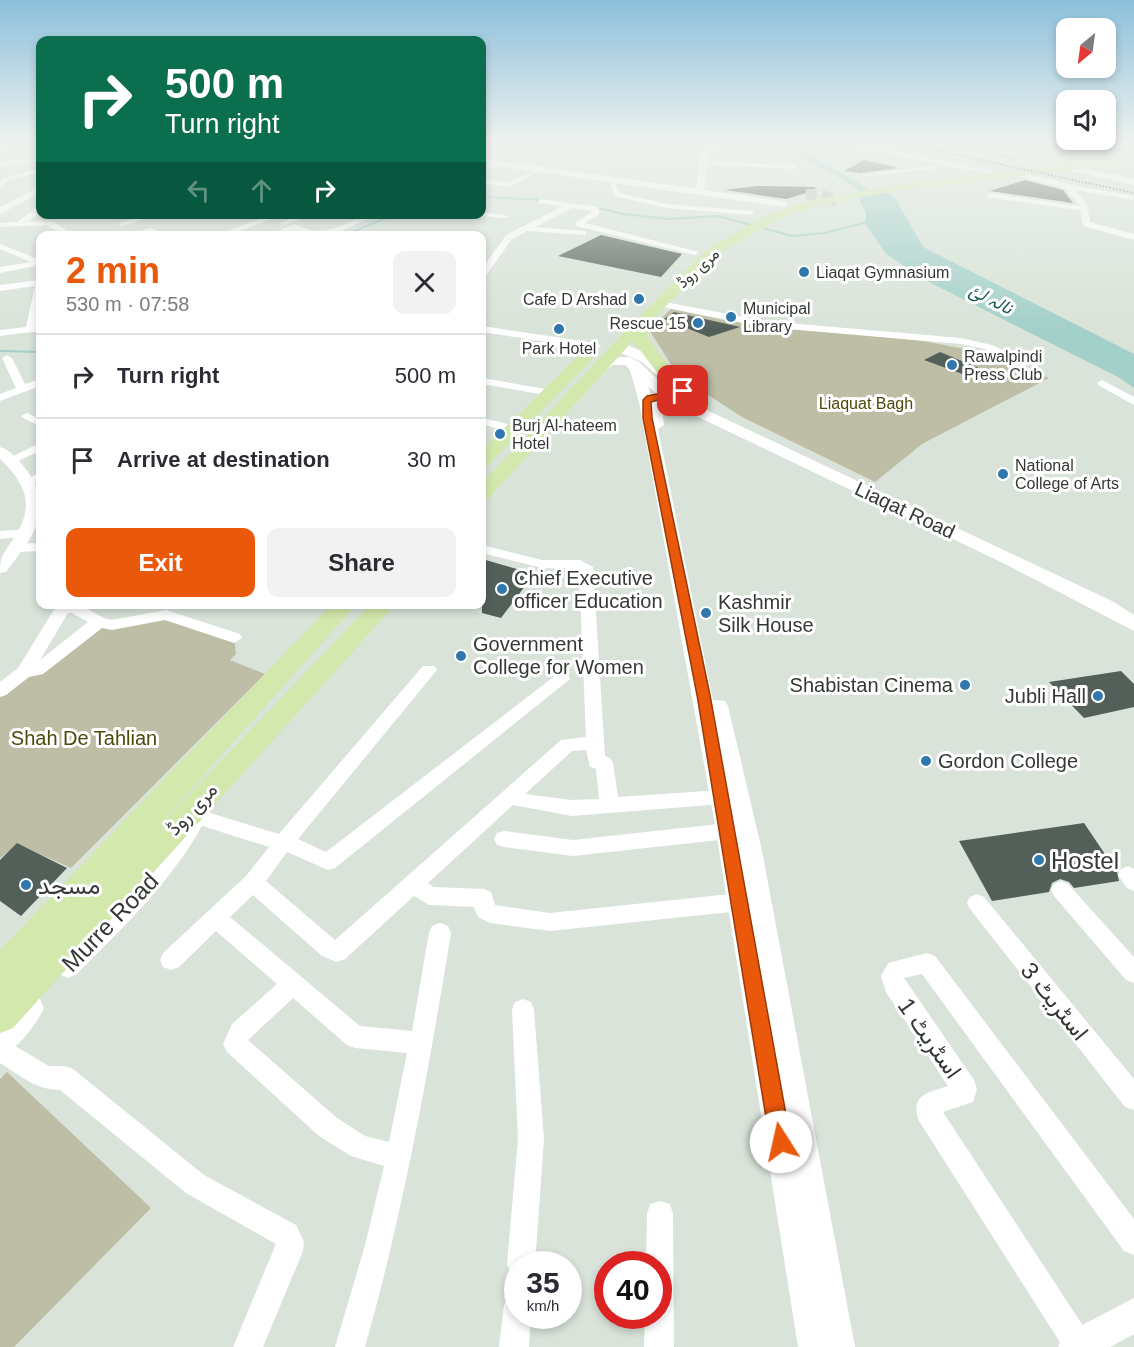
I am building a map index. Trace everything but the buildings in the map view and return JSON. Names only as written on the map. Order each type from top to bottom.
[{"type":"main road","points":[[744,226],[761,206],[755,203]]},
{"type":"main road","points":[[777,203],[784,204]]},
{"type":"main road","name":"مری روڈ","points":[[486,490],[588,380],[614,344],[696,252],[784,204],[793,203]]},
{"type":"main road","points":[[744,226],[822,203]]},
{"type":"main road","name":"مری روڈ","points":[[486,456],[551,393],[643,321],[713,251],[744,226]]},
{"type":"main road","points":[[643,321],[639,337],[641,342],[665,371]]},
{"type":"main road","name":"Liaqat Road","points":[[614,344],[647,358],[665,371],[670,396]]},
{"type":"main road","name":"Liaqat Road","points":[[670,396],[1079,582],[1134,611]]},
{"type":"main road","name":"Liaqat Road","points":[[670,396],[1031,569],[1105,606],[1134,624]]},
{"type":"main road","name":"مری روڈ","points":[[0,973],[134,834],[341,609]]},
{"type":"main road","name":"مری روڈ","points":[[0,1016],[202,805],[377,609]]},
{"type":"street","points":[[0,211],[15,203]]},
{"type":"street","points":[[556,203],[572,205],[595,203]]},
{"type":"street","points":[[603,203],[597,212],[579,224],[696,252]]},
{"type":"street","points":[[617,203],[668,208],[744,226]]},
{"type":"street","points":[[1043,203],[1085,209]]},
{"type":"street","points":[[1082,203],[1086,224],[1133,235]]},
{"type":"street","points":[[486,269],[509,237],[529,229],[572,205]]},
{"type":"street","points":[[19,224],[36,212]]},
{"type":"street","points":[[486,214],[505,216]]},
{"type":"street","points":[[122,224],[140,219]]},
{"type":"street","points":[[232,231],[268,219],[308,231]]},
{"type":"street","points":[[278,231],[300,219]]},
{"type":"street","points":[[332,231],[364,219]]},
{"type":"street","points":[[0,225],[48,224],[63,231]]},
{"type":"street","points":[[529,229],[583,233]]},
{"type":"street","points":[[0,246],[36,261]]},
{"type":"street","points":[[22,256],[36,252]]},
{"type":"street","points":[[0,270],[36,264]]},
{"type":"street","points":[[0,288],[36,284]]},
{"type":"street","points":[[660,304],[765,324],[960,341],[988,347],[1025,363]]},
{"type":"street","points":[[0,333],[35,329]]},
{"type":"street","points":[[486,329],[614,344],[636,369],[670,396]]},
{"type":"street","points":[[7,358],[22,389]]},
{"type":"street","points":[[0,378],[15,375]]},
{"type":"street","points":[[486,382],[551,393]]},
{"type":"street","points":[[1102,383],[1134,402]]},
{"type":"street","points":[[0,398],[36,384]]},
{"type":"street","points":[[670,396],[654,453],[704,695],[815,1347]]},
{"type":"street","points":[[670,396],[655,405],[654,411],[750,851],[838,1347]]},
{"type":"street","points":[[27,416],[36,421]]},
{"type":"street","points":[[486,422],[513,429]]},
{"type":"street","points":[[5,455],[36,448]]},
{"type":"street","points":[[0,568],[16,548],[33,520],[34,507],[35,479],[5,455]]},
{"type":"street","points":[[0,535],[33,520]]},
{"type":"street","points":[[16,548],[36,547]]},
{"type":"street","points":[[486,550],[542,564],[584,566],[596,762],[604,763],[609,805]]},
{"type":"street","points":[[0,691],[24,672],[60,609]]},
{"type":"street","points":[[77,609],[99,622],[112,625],[166,615],[234,638]]},
{"type":"street","points":[[24,672],[37,670],[99,622]]},
{"type":"street","points":[[171,960],[253,882],[283,843],[429,670]]},
{"type":"street","points":[[202,805],[328,862],[562,679]]},
{"type":"street","points":[[253,882],[330,949],[338,952],[567,745],[596,743]]},
{"type":"street","points":[[511,796],[523,801],[572,808],[722,797]]},
{"type":"street","name":"Murre Road","points":[[0,1043],[62,972],[166,864],[186,837],[202,805]]},
{"type":"street","points":[[0,952],[114,842],[150,816]]},
{"type":"street","points":[[504,839],[573,848],[728,831]]},
{"type":"street","points":[[414,883],[429,896],[484,898],[485,911],[490,914],[550,922],[740,902]]},
{"type":"street","points":[[1061,890],[1134,973]]},
{"type":"street","name":"اسٹریٹ 3","points":[[977,903],[1134,1098]]},
{"type":"street","points":[[216,918],[355,1037],[421,1043]]},
{"type":"street","points":[[350,1347],[370,1282],[400,1158],[440,933]]},
{"type":"street","name":"اسٹریٹ 1","points":[[1077,1346],[928,1112],[928,1107],[932,1103],[964,1093],[965,1089],[894,985],[892,976],[896,970],[927,963],[1134,1241]]},
{"type":"street","points":[[294,984],[240,1032],[235,1044],[328,1127],[360,1147],[400,1158]]},
{"type":"street","points":[[522,1251],[531,1139],[524,1010]]},
{"type":"street","points":[[0,1049],[46,1078],[64,1078],[195,1184],[286,1235],[290,1242],[289,1251],[248,1347]]},
{"type":"street","points":[[659,1347],[660,1214]]},
{"type":"street","points":[[1077,1346],[1134,1316]]},
{"type":"street","points":[[514,1347],[516,1329]]},
{"type":"green space","name":"Liaquat Bagh","points":[[671,309],[728,321],[923,341],[991,354],[1049,378],[922,444],[875,482],[742,417],[699,389],[674,369],[649,330]]},
{"type":"green space","name":"Shah De Tahlian","points":[[166,615],[234,638],[236,654],[230,660],[265,674],[71,868],[18,844],[0,858],[0,691],[99,622]]},
{"type":"green space","points":[[7,1072],[151,1208],[14,1347],[0,1347],[0,1079]]},
{"type":"water","points":[[861,203],[898,203],[923,247],[1134,354],[1134,388],[1118,377],[929,282],[886,254],[865,224],[866,213]]},
{"type":"waterway","name":"نالہ لئ","points":[[880,203],[888,212],[887,216]]},
{"type":"waterway","points":[[594,207],[623,214],[669,219],[718,216],[792,236],[824,233],[868,222]]},
{"type":"waterway","points":[[355,231],[383,219]]},
{"type":"waterway","points":[[0,351],[36,352]]},
{"type":"place","name":"Liaqat Gymnasium","points":[[804,272]]},
{"type":"place","name":"Cafe D Arshad","points":[[639,299]]},
{"type":"place","name":"Municipal Library","points":[[731,317]]},
{"type":"place","name":"Rescue 15","points":[[698,323]]},
{"type":"place","name":"Park Hotel","points":[[559,329]]},
{"type":"place","name":"Rawalpindi Press Club","points":[[952,365]]},
{"type":"place","name":"Burj Al-hateem Hotel","points":[[500,434]]},
{"type":"place","name":"National College of Arts","points":[[1003,474]]},
{"type":"place","name":"Chief Executive officer Education","points":[[502,589]]},
{"type":"place","name":"Kashmir Silk House","points":[[706,613]]},
{"type":"place","name":"Government College for Women","points":[[461,656]]},
{"type":"place","name":"Shabistan Cinema","points":[[965,685]]},
{"type":"place","name":"Jubli Hall","points":[[1098,696]]},
{"type":"place","name":"Gordon College","points":[[926,761]]},
{"type":"place","name":"Hostel","points":[[1039,860]]},
{"type":"place","name":"مسجد","points":[[26,885]]},
{"type":"route","points":[[683,391],[669,390],[665,395],[653,396],[646,402],[648,418],[704,695],[781,1142]]}]
